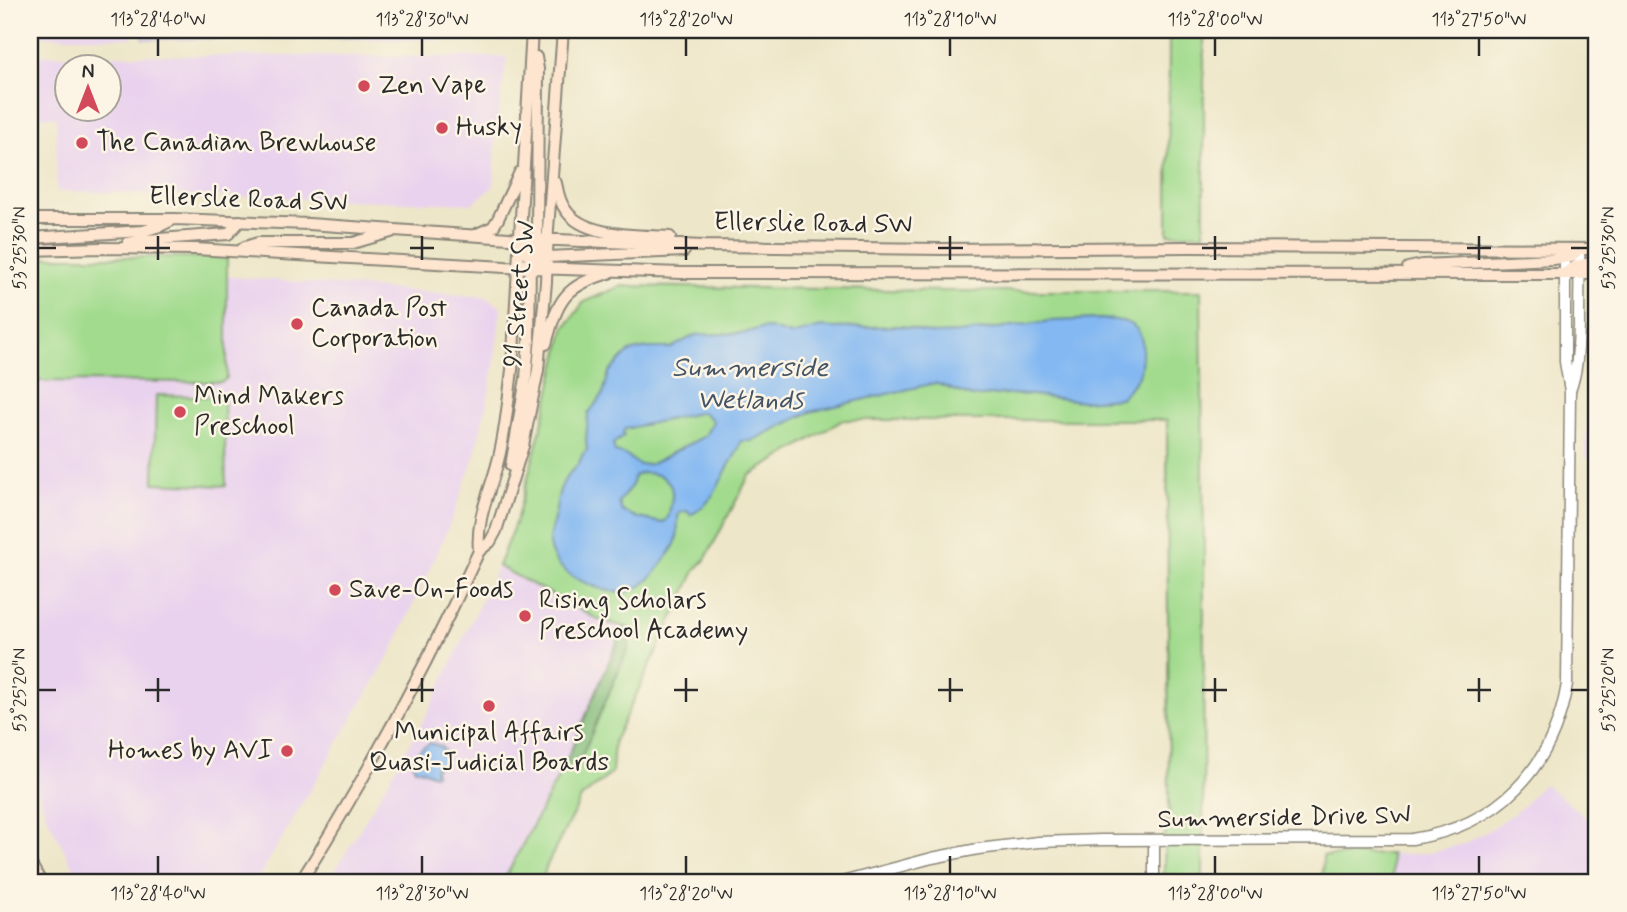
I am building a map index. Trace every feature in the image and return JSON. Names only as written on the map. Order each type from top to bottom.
[{"type":"main road","name":"91 Street SW","points":[[300,882],[392,727],[439,638],[479,551],[490,542],[496,531],[505,505],[523,446],[538,370],[539,263],[553,170],[563,30]]},
{"type":"main road","name":"91 Street SW","points":[[479,551],[477,535],[480,517],[493,480],[506,421],[512,370],[532,31]]},
{"type":"main road","points":[[532,31],[538,69],[542,239]]},
{"type":"main road","points":[[472,236],[493,227],[523,163]]},
{"type":"main road","points":[[553,170],[564,209],[577,221],[612,234],[795,247]]},
{"type":"main road","name":"Ellerslie Road SW","points":[[30,219],[174,219],[309,224],[519,239],[704,246],[1202,247],[1565,253]]},
{"type":"main road","points":[[30,238],[143,231],[174,219]]},
{"type":"main road","points":[[101,248],[146,240],[228,234],[240,222]]},
{"type":"main road","points":[[240,251],[258,243],[353,243],[401,229]]},
{"type":"main road","points":[[519,239],[529,255],[539,263],[795,247]]},
{"type":"main road","name":"Ellerslie Road SW","points":[[30,250],[101,248],[240,251],[517,267],[539,263],[682,273],[1564,274]]},
{"type":"main road","points":[[1377,272],[1422,265],[1565,253],[1571,257],[1579,249],[1597,249]]},
{"type":"main road","points":[[1580,270],[1597,262]]},
{"type":"main road","points":[[505,505],[526,378],[539,263]]},
{"type":"main road","points":[[1564,274],[1570,269],[1597,274]]},
{"type":"main road","points":[[538,370],[553,319],[565,296],[589,279],[619,270]]},
{"type":"main road","points":[[30,863],[41,882]]},
{"type":"street","name":"Summerside Drive SW","points":[[1570,391],[1577,364],[1579,249]]},
{"type":"street","name":"Summerside Drive SW","points":[[842,882],[911,863],[978,849],[1059,841],[1387,840],[1425,837],[1451,830],[1481,817],[1505,800],[1540,761],[1562,709],[1567,684],[1570,391],[1565,362],[1565,253]]},
{"type":"street","points":[[1154,840],[1154,882]]},
{"type":"shaded area","points":[[30,30],[133,30],[133,38],[30,36]]},
{"type":"shaded area","points":[[142,30],[363,30],[362,39],[142,40]]},
{"type":"shaded area","points":[[363,30],[511,30],[510,41],[362,39]]},
{"type":"shaded area","points":[[30,55],[52,55],[52,117],[30,116]]},
{"type":"shaded area","points":[[122,55],[507,57],[496,130],[494,186],[472,204],[57,191],[56,122],[122,122]]},
{"type":"shaded area","points":[[222,276],[485,297],[501,307],[487,402],[474,457],[452,519],[392,651],[256,882],[83,882],[45,813],[30,760],[30,353]]},
{"type":"shaded area","points":[[1597,300],[1597,459],[1588,459],[1585,454]]},
{"type":"shaded area","points":[[498,566],[599,620],[629,628],[579,763],[565,764],[503,882],[328,882],[428,712]]},
{"type":"shaded area","points":[[1545,784],[1597,827],[1597,882],[1393,882],[1391,854],[1421,854],[1464,844],[1521,808]]},
{"type":"green space","points":[[1169,30],[1204,30],[1204,234],[1168,234]]},
{"type":"green space","points":[[30,257],[227,257],[227,378],[222,382],[30,381]]},
{"type":"green space","points":[[621,286],[951,291],[1201,291],[1204,555],[1203,882],[1164,882],[1165,821],[1167,823],[1169,819],[1167,420],[843,420],[749,476],[705,560],[696,569],[614,741],[612,773],[581,798],[546,867],[542,882],[503,882],[565,764],[579,762],[629,647],[629,628],[599,620],[498,566],[517,518],[564,329],[584,302]]},
{"type":"green space","points":[[156,395],[224,397],[226,486],[154,483]]},
{"type":"green space","points":[[624,627],[629,628],[629,646],[579,763],[565,764]]},
{"type":"green space","points":[[1391,854],[1393,882],[1322,882],[1323,856]]},
{"type":"water","name":"Summerside Wetlands","points":[[1116,320],[1131,324],[1136,329],[1142,343],[1140,371],[1121,398],[1083,401],[1005,394],[972,397],[935,383],[810,412],[751,441],[741,441],[715,492],[705,505],[690,515],[688,511],[679,513],[674,546],[658,570],[641,586],[622,592],[600,589],[570,575],[551,552],[549,536],[560,491],[587,450],[588,414],[603,394],[609,372],[629,352],[647,348],[671,348],[695,335],[745,333],[769,328],[791,335],[822,327],[902,326],[933,334],[1051,321]],"holes":[[[703,412],[713,421],[705,436],[651,464],[639,465],[626,455],[615,452],[613,444],[624,436],[625,429]],[[643,473],[662,477],[670,484],[670,511],[663,523],[638,518],[622,511],[619,502],[632,485],[634,476]]]},
{"type":"water","points":[[430,743],[440,746],[446,752],[445,763],[436,767],[434,775],[415,769],[413,760],[416,753]]},
{"type":"place","name":"Zen Vape","points":[[364,86]]},
{"type":"place","name":"Husky","points":[[442,128]]},
{"type":"place","name":"The Canadian Brewhouse","points":[[82,143]]},
{"type":"place","name":"Canada Post Corporation","points":[[297,324]]},
{"type":"place","name":"Mind Makers Preschool","points":[[180,412]]},
{"type":"place","name":"Save-On-Foods","points":[[335,590]]},
{"type":"place","name":"Rising Scholars Preschool Academy","points":[[525,616]]},
{"type":"place","name":"Municipal Affairs Quasi-Judicial Boards","points":[[489,706]]},
{"type":"place","name":"Homes by AVI","points":[[287,751]]}]
